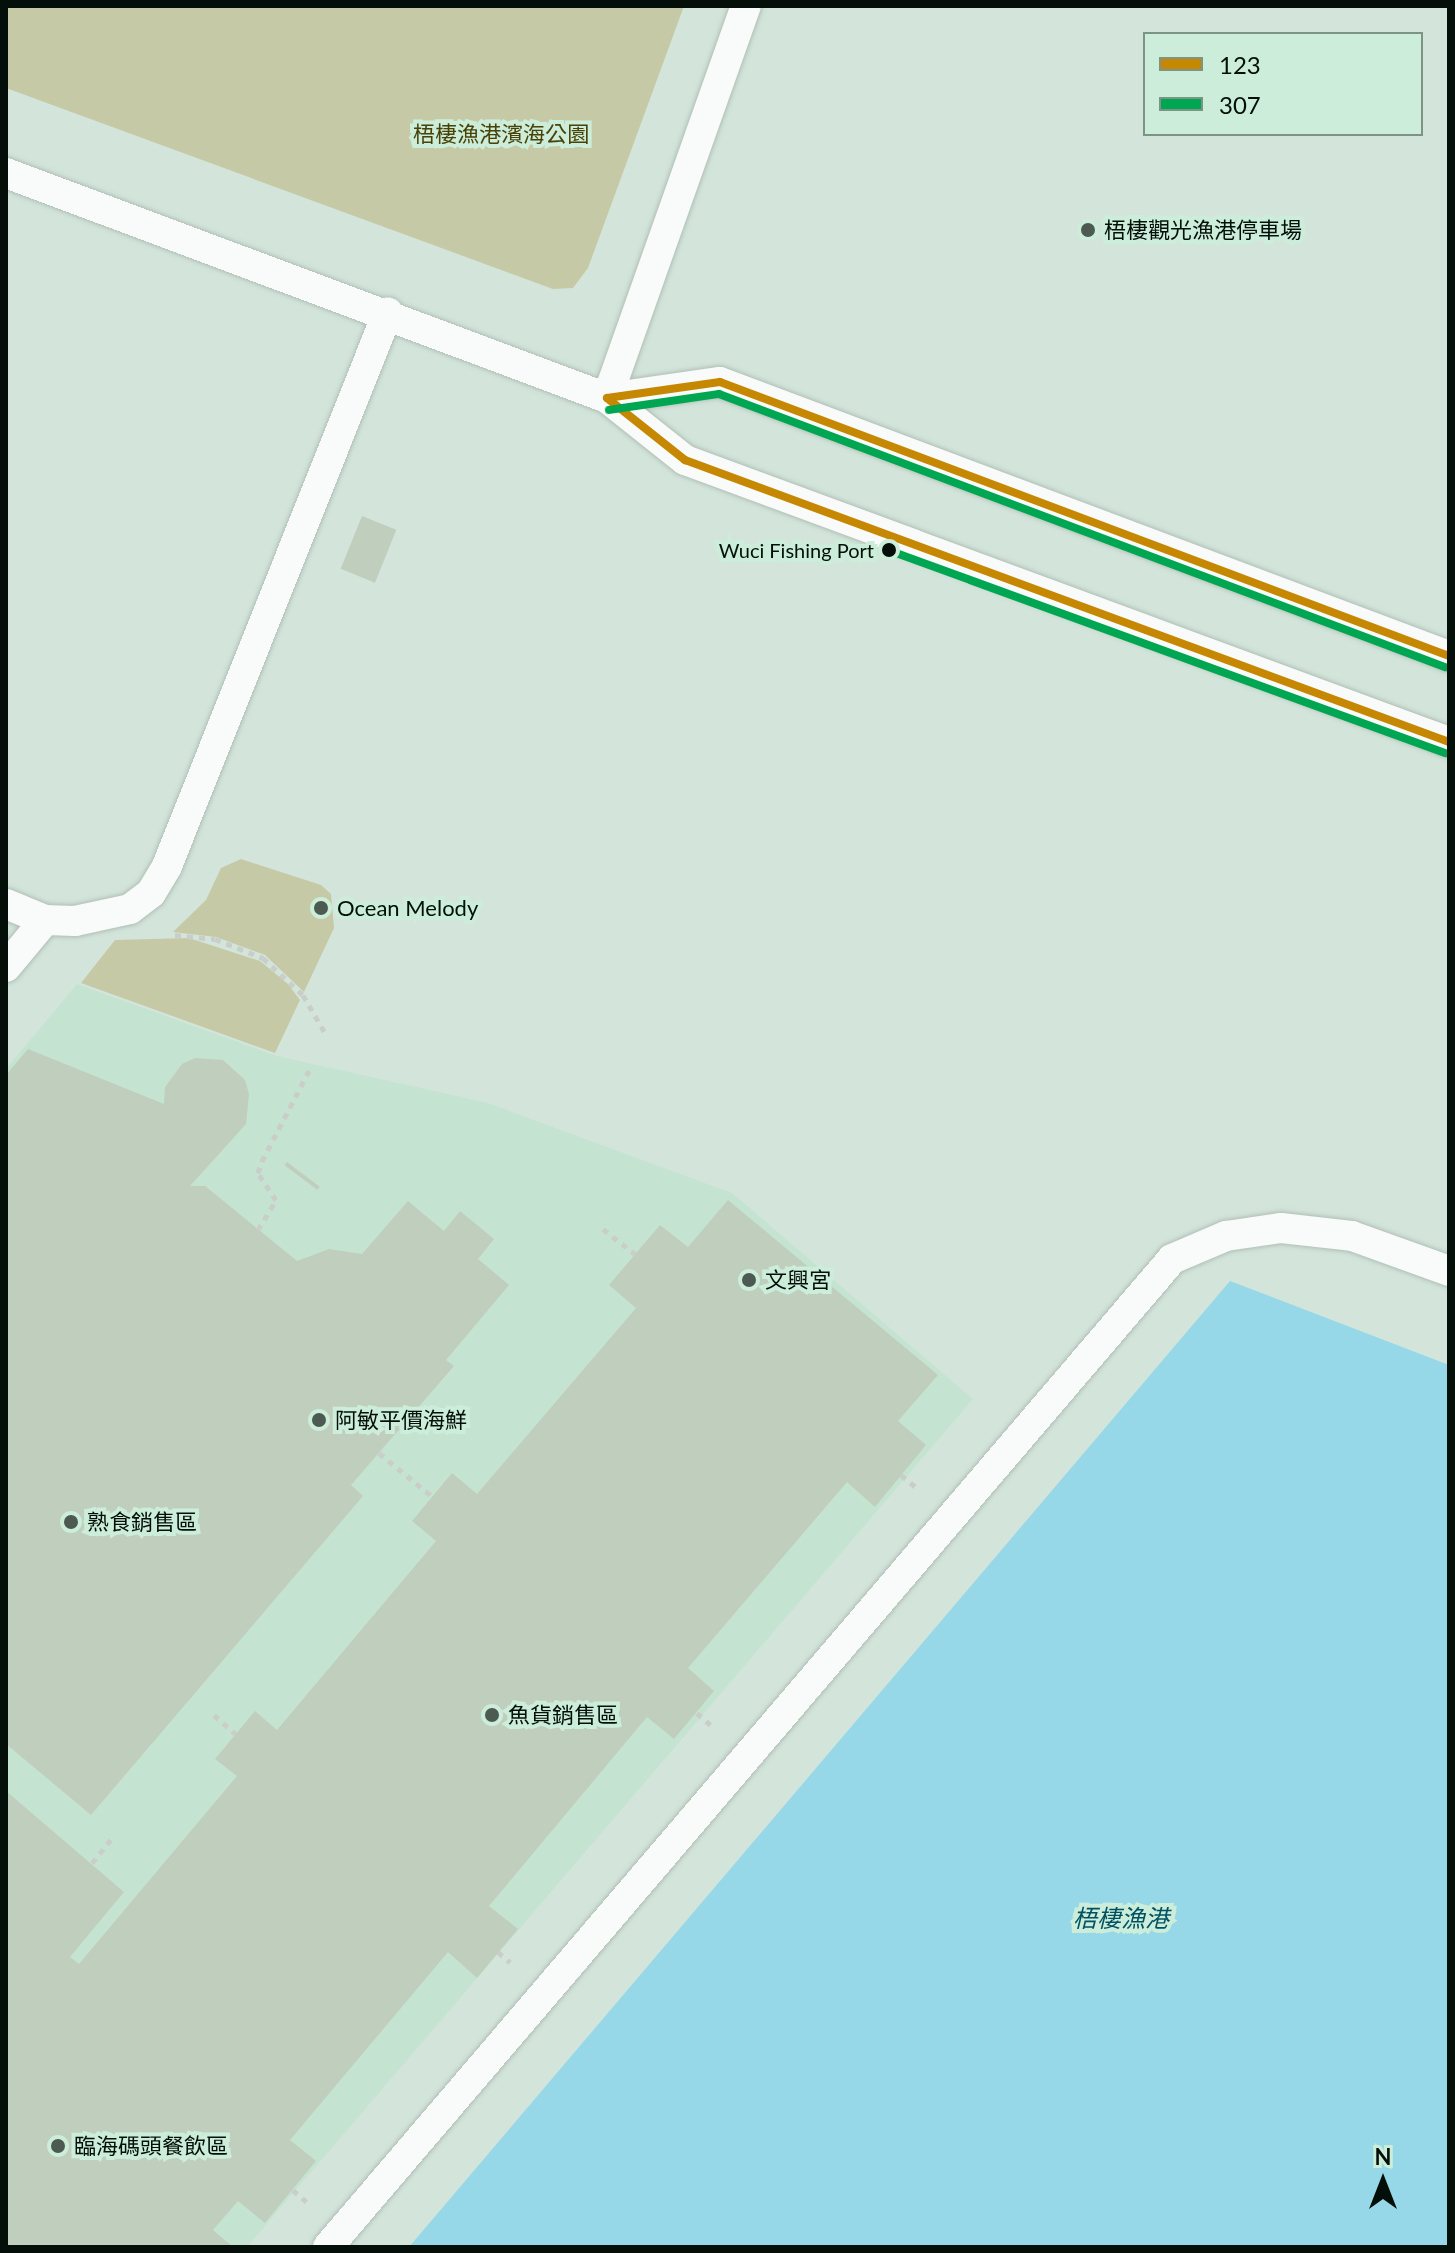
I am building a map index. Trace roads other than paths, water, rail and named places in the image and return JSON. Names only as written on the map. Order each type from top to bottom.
[{"type":"lane","points":[[607,398],[746,6]]},
{"type":"lane","points":[[6,173],[388,312],[607,398],[685,460],[1449,742]]},
{"type":"lane","points":[[6,904],[45,920],[75,921],[130,909],[151,893],[167,866],[388,312]]},
{"type":"lane","points":[[607,398],[720,382],[1449,656]]},
{"type":"lane","points":[[6,967],[45,920]]},
{"type":"lane","points":[[328,2247],[1172,1259],[1226,1236],[1281,1228],[1352,1236],[1449,1271]]},
{"type":"water","name":"梧棲漁港","points":[[1230,1281],[1449,1365],[1449,2247],[409,2247]]},
{"type":"place","name":"梧棲觀光漁港停車場","points":[[1088,230]]},
{"type":"place","name":"Wuci Fishing Port","points":[[889,550]]},
{"type":"place","name":"Ocean Melody","points":[[321,908]]},
{"type":"place","name":"文興宮","points":[[749,1280]]},
{"type":"place","name":"阿敏平價海鮮","points":[[319,1420]]},
{"type":"place","name":"熟食銷售區","points":[[71,1522]]},
{"type":"place","name":"魚貨銷售區","points":[[492,1715]]},
{"type":"place","name":"臨海碼頭餐飲區","points":[[58,2146]]},
{"type":"park label","name":"梧棲漁港濱海公園","points":[[501,134]]}]
